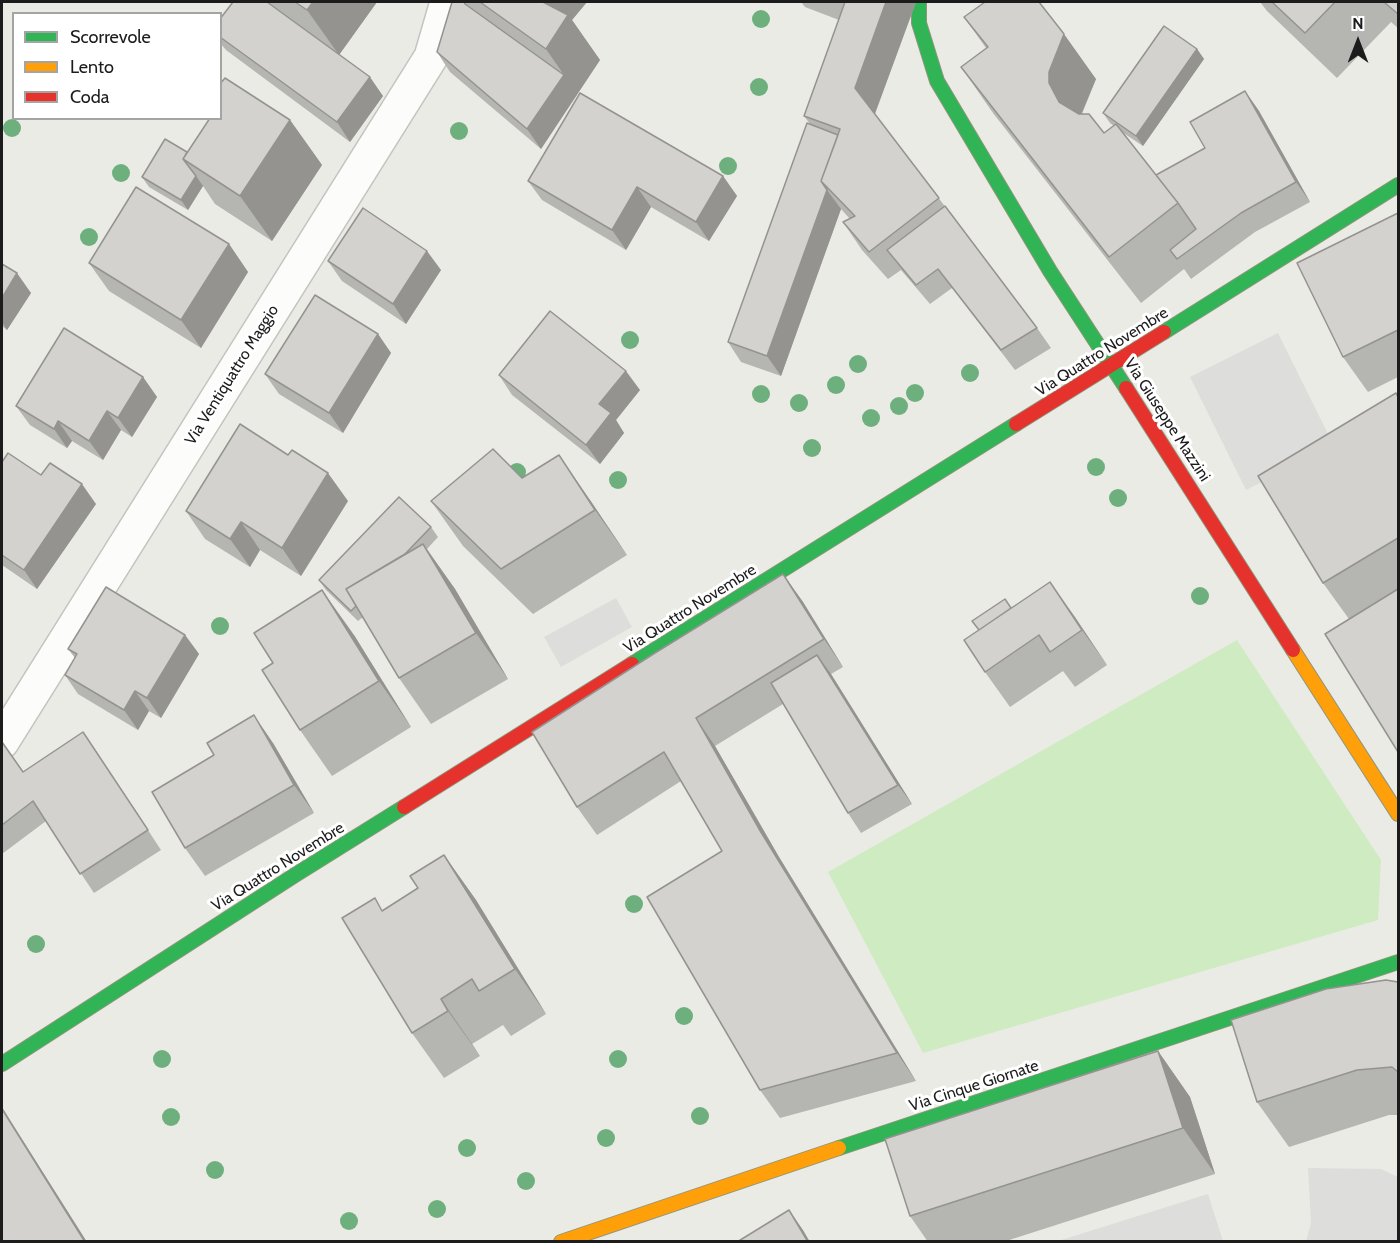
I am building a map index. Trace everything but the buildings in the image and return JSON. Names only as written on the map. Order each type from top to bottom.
[{"type":"main road","name":"Via Giuseppe Mazzini","points":[[919,2],[919,23],[937,81],[1050,271],[1398,814]]},
{"type":"main road","name":"Via Quattro Novembre","points":[[2,1064],[305,868],[1398,185]]},
{"type":"main road","name":"Via Cinque Giornate","points":[[561,1242],[1398,962]]},
{"type":"street","name":"Via Ventiquattro Maggio","points":[[2,742],[431,57],[447,2]]},
{"type":"green space","points":[[1237,640],[1381,860],[1378,920],[923,1053],[828,872]]},
{"type":"shaded area","points":[[1278,333],[1334,446],[1246,490],[1190,377]]},
{"type":"shaded area","points":[[616,598],[632,627],[561,667],[544,637]]},
{"type":"shaded area","points":[[1308,1168],[1381,1169],[1398,1177],[1398,1241],[1306,1241],[1311,1223]]},
{"type":"shaded area","points":[[1208,1194],[1223,1241],[1058,1241]]},
{"type":"traffic: fast","points":[[919,2],[919,23],[937,81],[1050,271],[1126,388]]},
{"type":"traffic: fast","points":[[1164,332],[1398,185]]},
{"type":"traffic: fast","points":[[632,664],[1016,424]]},
{"type":"traffic: fast","points":[[2,1064],[404,807]]},
{"type":"traffic: fast","points":[[839,1148],[1398,962]]},
{"type":"traffic: slow","points":[[1293,650],[1398,814]]},
{"type":"traffic: slow","points":[[561,1242],[839,1148]]},
{"type":"traffic: jam","points":[[1016,424],[1164,332]]},
{"type":"traffic: jam","points":[[1126,388],[1293,650]]},
{"type":"traffic: jam","points":[[404,807],[632,664]]}]
